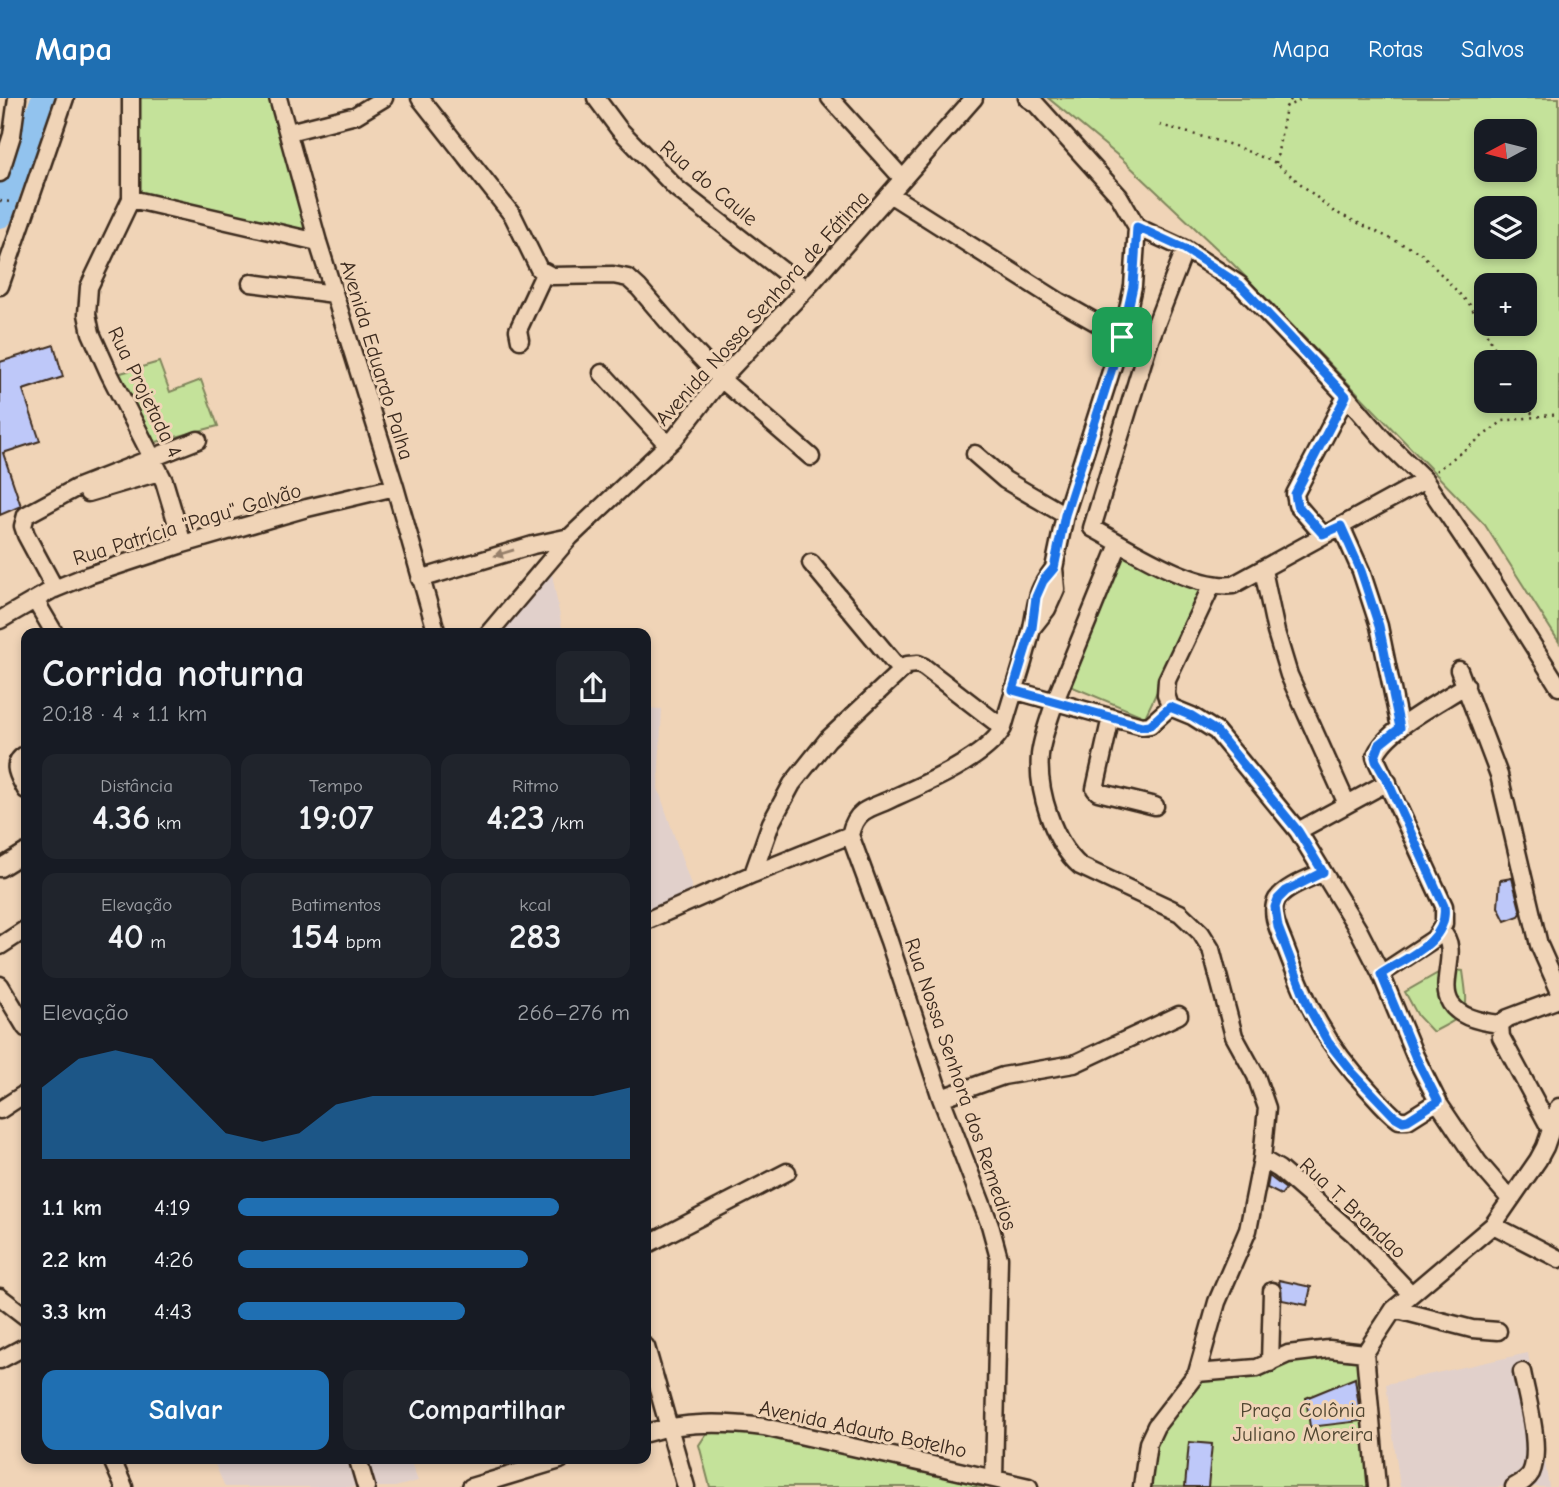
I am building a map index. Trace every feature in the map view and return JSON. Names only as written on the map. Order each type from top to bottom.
[{"type":"street","points":[[0,173],[12,135],[17,98]]},
{"type":"street","points":[[0,286],[65,98]]},
{"type":"street","name":"Rua Projetada 4","points":[[131,98],[131,199],[92,277],[87,314],[91,333],[173,507],[183,544]]},
{"type":"street","name":"Avenida Eduardo Palha","points":[[278,98],[318,242],[395,486],[435,628]]},
{"type":"street","points":[[289,132],[356,115],[384,98]]},
{"type":"street","points":[[420,98],[513,216],[544,274],[613,275],[628,278],[721,379],[811,457]]},
{"type":"street","name":"Rua do Caule","points":[[596,98],[619,129],[676,188],[806,289]]},
{"type":"street","points":[[830,98],[903,179]]},
{"type":"street","name":"Avenida Nossa Senhora de Fátima","points":[[493,628],[570,537],[668,445],[721,379],[891,195],[974,98]]},
{"type":"street","points":[[651,919],[850,835],[852,826],[863,813],[961,763],[991,742],[1003,728],[1032,628],[1047,609],[1056,589],[1054,568],[1065,515],[1122,337],[1133,286],[1137,227],[1129,209],[1115,190],[1036,104],[1027,98]]},
{"type":"street","points":[[891,195],[1060,302],[1122,337]]},
{"type":"street","points":[[131,199],[318,242]]},
{"type":"street","points":[[1137,227],[1185,249],[1240,285],[1384,439],[1427,477],[1559,687]]},
{"type":"street","points":[[1185,249],[1148,345],[1092,528],[1194,580],[1212,585],[1233,585],[1427,477]]},
{"type":"street","points":[[520,340],[518,330],[544,274]]},
{"type":"street","points":[[251,283],[334,294]]},
{"type":"street","points":[[603,373],[668,445]]},
{"type":"street","points":[[1323,534],[1297,505],[1295,494],[1346,396]]},
{"type":"street","points":[[55,589],[26,536],[23,526],[26,515],[70,491],[155,465],[198,440]]},
{"type":"street","points":[[975,454],[1005,480],[1065,515]]},
{"type":"street","name":"Rua Patrícia \"Pagu\" Galvão","points":[[0,620],[55,589],[89,575],[183,544],[395,486]]},
{"type":"street","points":[[1341,526],[1361,571],[1379,626],[1400,728]]},
{"type":"street","points":[[420,579],[533,545],[570,537]]},
{"type":"street","points":[[1119,544],[1055,701],[1040,754],[1042,785],[1050,816],[1061,842],[1080,866],[1180,913],[1201,933],[1211,949],[1234,1036],[1264,1095],[1268,1119],[1248,1230],[1217,1302],[1197,1373],[1156,1426],[1148,1443],[1142,1487]]},
{"type":"street","points":[[811,563],[900,670]]},
{"type":"street","points":[[1263,570],[1276,632],[1289,675],[1348,804]]},
{"type":"street","points":[[1170,707],[1166,694],[1167,680],[1212,585]]},
{"type":"street","points":[[35,600],[51,628]]},
{"type":"street","points":[[753,874],[771,823],[792,784],[828,739],[900,670],[913,664],[924,667],[1003,728]]},
{"type":"street","points":[[1460,670],[1499,775],[1539,945],[1559,990]]},
{"type":"street","points":[[1381,974],[1434,939],[1441,932],[1446,916],[1444,906],[1375,757],[1380,744],[1400,728],[1466,685]]},
{"type":"street","points":[[1013,690],[1146,726],[1170,707]]},
{"type":"street","points":[[1170,707],[1192,716],[1216,731],[1298,831],[1359,931],[1438,1101],[1478,1162],[1510,1199]]},
{"type":"street","points":[[1111,717],[1095,789],[1155,806]]},
{"type":"street","points":[[21,757],[16,764],[16,772],[21,781]]},
{"type":"street","points":[[1298,831],[1388,782]]},
{"type":"street","name":"Rua Nossa Senhora dos Remedios","points":[[850,835],[889,941],[941,1098],[990,1225],[999,1258],[994,1479]]},
{"type":"street","points":[[0,867],[21,855]]},
{"type":"street","points":[[1323,872],[1286,891],[1275,907],[1278,927],[1309,1008],[1328,1042],[1352,1072],[1399,1120],[1408,1120],[1438,1101]]},
{"type":"street","points":[[0,946],[21,932]]},
{"type":"street","points":[[1441,932],[1447,940],[1447,994],[1455,1009],[1466,1018],[1500,1024],[1508,1018],[1559,999]]},
{"type":"street","points":[[0,985],[21,1020]]},
{"type":"street","points":[[941,1098],[1003,1076],[1074,1065],[1179,1015]]},
{"type":"street","points":[[1500,1024],[1502,1037],[1551,1130]]},
{"type":"street","points":[[0,1110],[21,1096]]},
{"type":"street","points":[[1377,1487],[1365,1353],[1394,1308],[1493,1225],[1538,1160],[1559,1107]]},
{"type":"street","name":"Rua T. Brandao","points":[[1262,1158],[1279,1169],[1354,1234],[1411,1294]]},
{"type":"street","points":[[651,1242],[787,1172]]},
{"type":"street","points":[[1493,1225],[1559,1259]]},
{"type":"street","points":[[1270,1363],[1272,1291]]},
{"type":"street","points":[[0,1297],[21,1313]]},
{"type":"street","points":[[1394,1308],[1472,1329],[1498,1332]]},
{"type":"street","points":[[0,1360],[21,1349]]},
{"type":"street","points":[[1197,1373],[1257,1368],[1288,1354],[1329,1349],[1365,1353]]},
{"type":"street","points":[[651,1365],[686,1487]]},
{"type":"street","points":[[1514,1487],[1525,1481],[1535,1460],[1522,1372]]},
{"type":"street","name":"Avenida Adauto Botelho","points":[[651,1431],[668,1426],[722,1423],[764,1427],[1029,1487]]},
{"type":"street","points":[[114,1464],[124,1487]]},
{"type":"street","points":[[359,1464],[366,1487]]},
{"type":"street","points":[[471,1487],[547,1464]]},
{"type":"path","points":[[1276,163],[1286,107],[1292,98]]},
{"type":"path","points":[[1286,107],[1304,98]]},
{"type":"path","points":[[1160,125],[1232,145],[1276,163],[1333,211],[1421,253],[1470,305],[1496,350]]},
{"type":"path","points":[[1532,413],[1534,417]]},
{"type":"path","points":[[1427,477],[1503,421],[1559,414]]},
{"type":"path","points":[[1427,477],[1459,453]]},
{"type":"shaded area","points":[[552,574],[562,628],[504,628]]},
{"type":"shaded area","points":[[651,708],[662,709],[658,788],[693,891],[651,910]]},
{"type":"shaded area","points":[[1528,1353],[1549,1487],[1400,1487],[1386,1384]]},
{"type":"shaded area","points":[[215,1464],[412,1464],[418,1481],[395,1487],[225,1487]]},
{"type":"green space","points":[[128,98],[274,98],[310,234],[131,199]]},
{"type":"green space","points":[[1048,98],[1559,98],[1559,642],[1485,525],[1233,264],[1122,159]]},
{"type":"green space","points":[[159,362],[170,392],[201,380],[218,426],[137,447],[107,377]]},
{"type":"green space","points":[[1123,554],[1205,590],[1145,717],[1068,685]]},
{"type":"green space","points":[[1445,969],[1463,971],[1466,1004],[1460,1015],[1433,1032],[1418,1016],[1405,992]]},
{"type":"green space","name":"Praça Colônia Juliano Moreira","points":[[1365,1353],[1374,1487],[1144,1487],[1151,1445],[1197,1375],[1283,1361]]},
{"type":"green space","points":[[713,1424],[1016,1487],[710,1487],[699,1445]]},
{"type":"building","points":[[54,345],[63,377],[23,390],[40,441],[3,453],[21,506],[0,515],[0,362]]},
{"type":"building","points":[[1512,878],[1521,913],[1505,921],[1498,907],[1500,880]]},
{"type":"building","points":[[1269,1176],[1286,1189],[1281,1195],[1267,1188]]},
{"type":"building","points":[[1279,1280],[1311,1287],[1307,1305],[1282,1300]]},
{"type":"building","points":[[1355,1378],[1361,1421],[1310,1427],[1306,1398]]},
{"type":"building","points":[[1189,1442],[1212,1444],[1208,1487],[1185,1487]]},
{"type":"waterway","points":[[0,215],[9,187],[24,156],[32,149],[35,125],[44,98]]},
{"type":"route","points":[[1137,227],[1185,249],[1240,285],[1346,396],[1302,479],[1295,499],[1297,505],[1323,534],[1341,526],[1373,604],[1400,728],[1380,744],[1375,757],[1438,891],[1446,916],[1441,932],[1434,939],[1381,974],[1415,1056],[1438,1101],[1408,1120],[1399,1120],[1394,1116],[1352,1072],[1328,1042],[1309,1008],[1278,927],[1275,907],[1286,891],[1323,872],[1298,831],[1216,731],[1192,716],[1170,707],[1150,725],[1142,726],[1013,690],[1032,628],[1036,597],[1043,581],[1054,568],[1065,515],[1122,337],[1133,286],[1137,227]]}]
